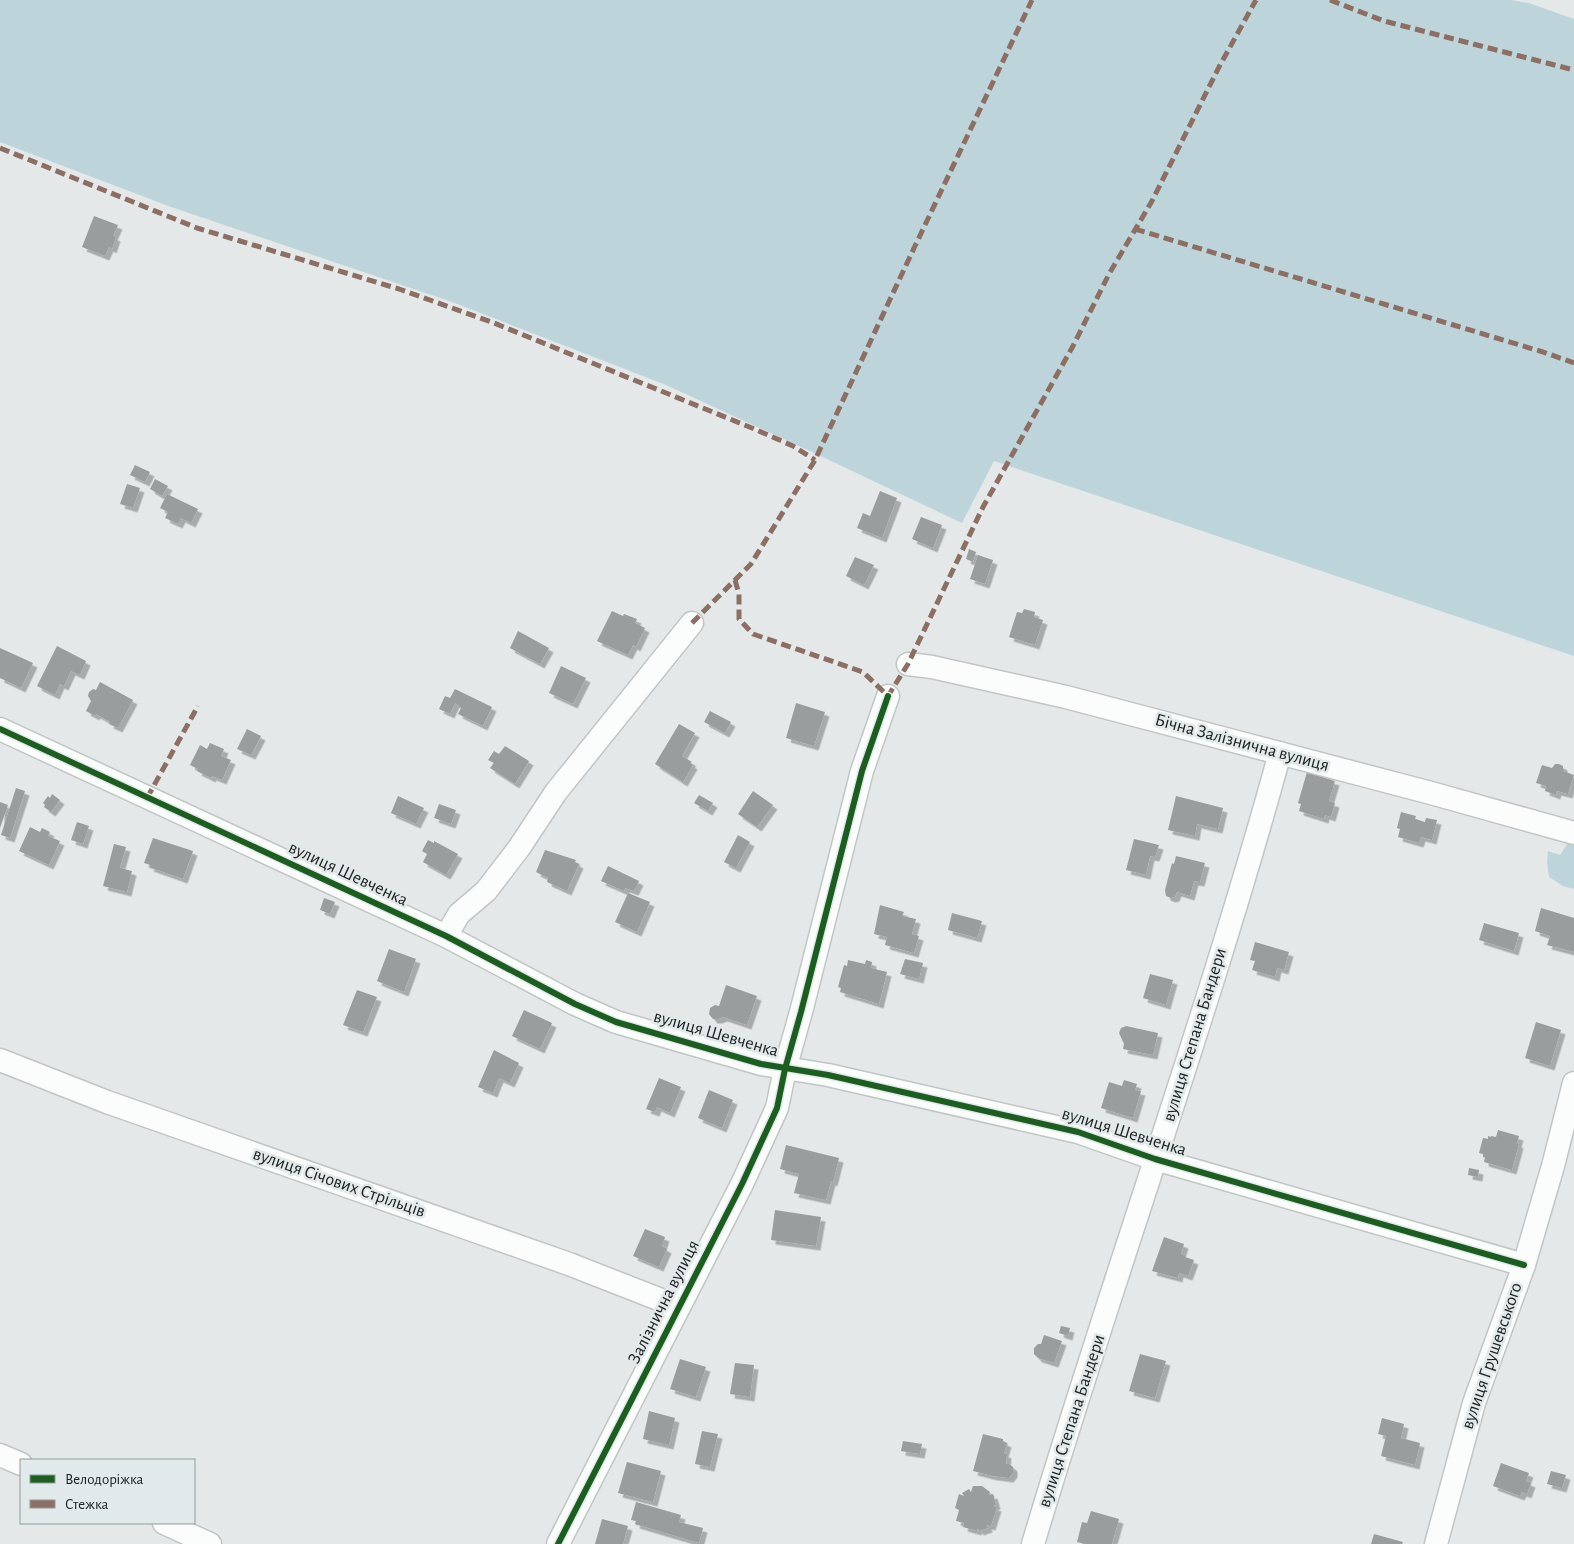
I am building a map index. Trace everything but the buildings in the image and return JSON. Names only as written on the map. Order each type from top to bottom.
[{"type":"street","points":[[446,936],[459,914],[486,891],[519,848],[556,792],[692,623]]},
{"type":"street","name":"Бічна Залізнична вулиця","points":[[908,664],[932,667],[1066,697],[1431,793],[1574,834]]},
{"type":"street","name":"Залізнична вулиця","points":[[558,1544],[742,1184],[777,1108],[785,1069],[862,772],[888,696]]},
{"type":"street","name":"вулиця Шевченка","points":[[0,729],[446,936],[575,1004],[616,1022],[761,1064],[828,1075],[1068,1130],[1155,1159],[1524,1265]]},
{"type":"street","name":"вулиця Степана Бандери","points":[[1033,1544],[1056,1467],[1190,1055],[1280,753]]},
{"type":"street","name":"вулиця Січових Стрільців","points":[[0,1060],[107,1102],[569,1264],[679,1307]]},
{"type":"street","name":"вулиця Грушевського","points":[[1436,1544],[1474,1403],[1524,1265],[1553,1166],[1574,1083]]},
{"type":"street","points":[[0,1455],[20,1464]]},
{"type":"street","points":[[166,1524],[210,1544]]},
{"type":"shaded area","points":[[0,0],[1511,0],[1529,3],[1574,19],[1574,656],[994,461],[962,523],[666,385],[452,302],[171,207],[0,142]]},
{"type":"shaded area","points":[[1570,840],[1574,840],[1574,889],[1563,886],[1549,877],[1547,862],[1548,851],[1560,855]]},
{"type":"marked path","points":[[692,623],[751,564],[815,460],[1032,0]]},
{"type":"marked path","points":[[735,580],[739,594],[739,619],[753,634],[863,672],[888,696],[908,664],[983,507],[1073,346],[1109,274],[1152,201],[1219,67],[1256,0]]},
{"type":"marked path","points":[[1330,0],[1384,21],[1574,70]]},
{"type":"marked path","points":[[0,148],[197,228],[399,289],[494,323],[752,428],[793,446],[815,460]]},
{"type":"marked path","points":[[1135,229],[1574,363]]},
{"type":"marked path","points":[[147,798],[198,706]]},
{"type":"cycle path","points":[[558,1544],[742,1184],[777,1108],[785,1069],[862,771],[888,696]]},
{"type":"cycle path","points":[[0,729],[446,936],[575,1004],[616,1022],[761,1064],[828,1075],[1078,1132],[1155,1159],[1524,1265]]}]
